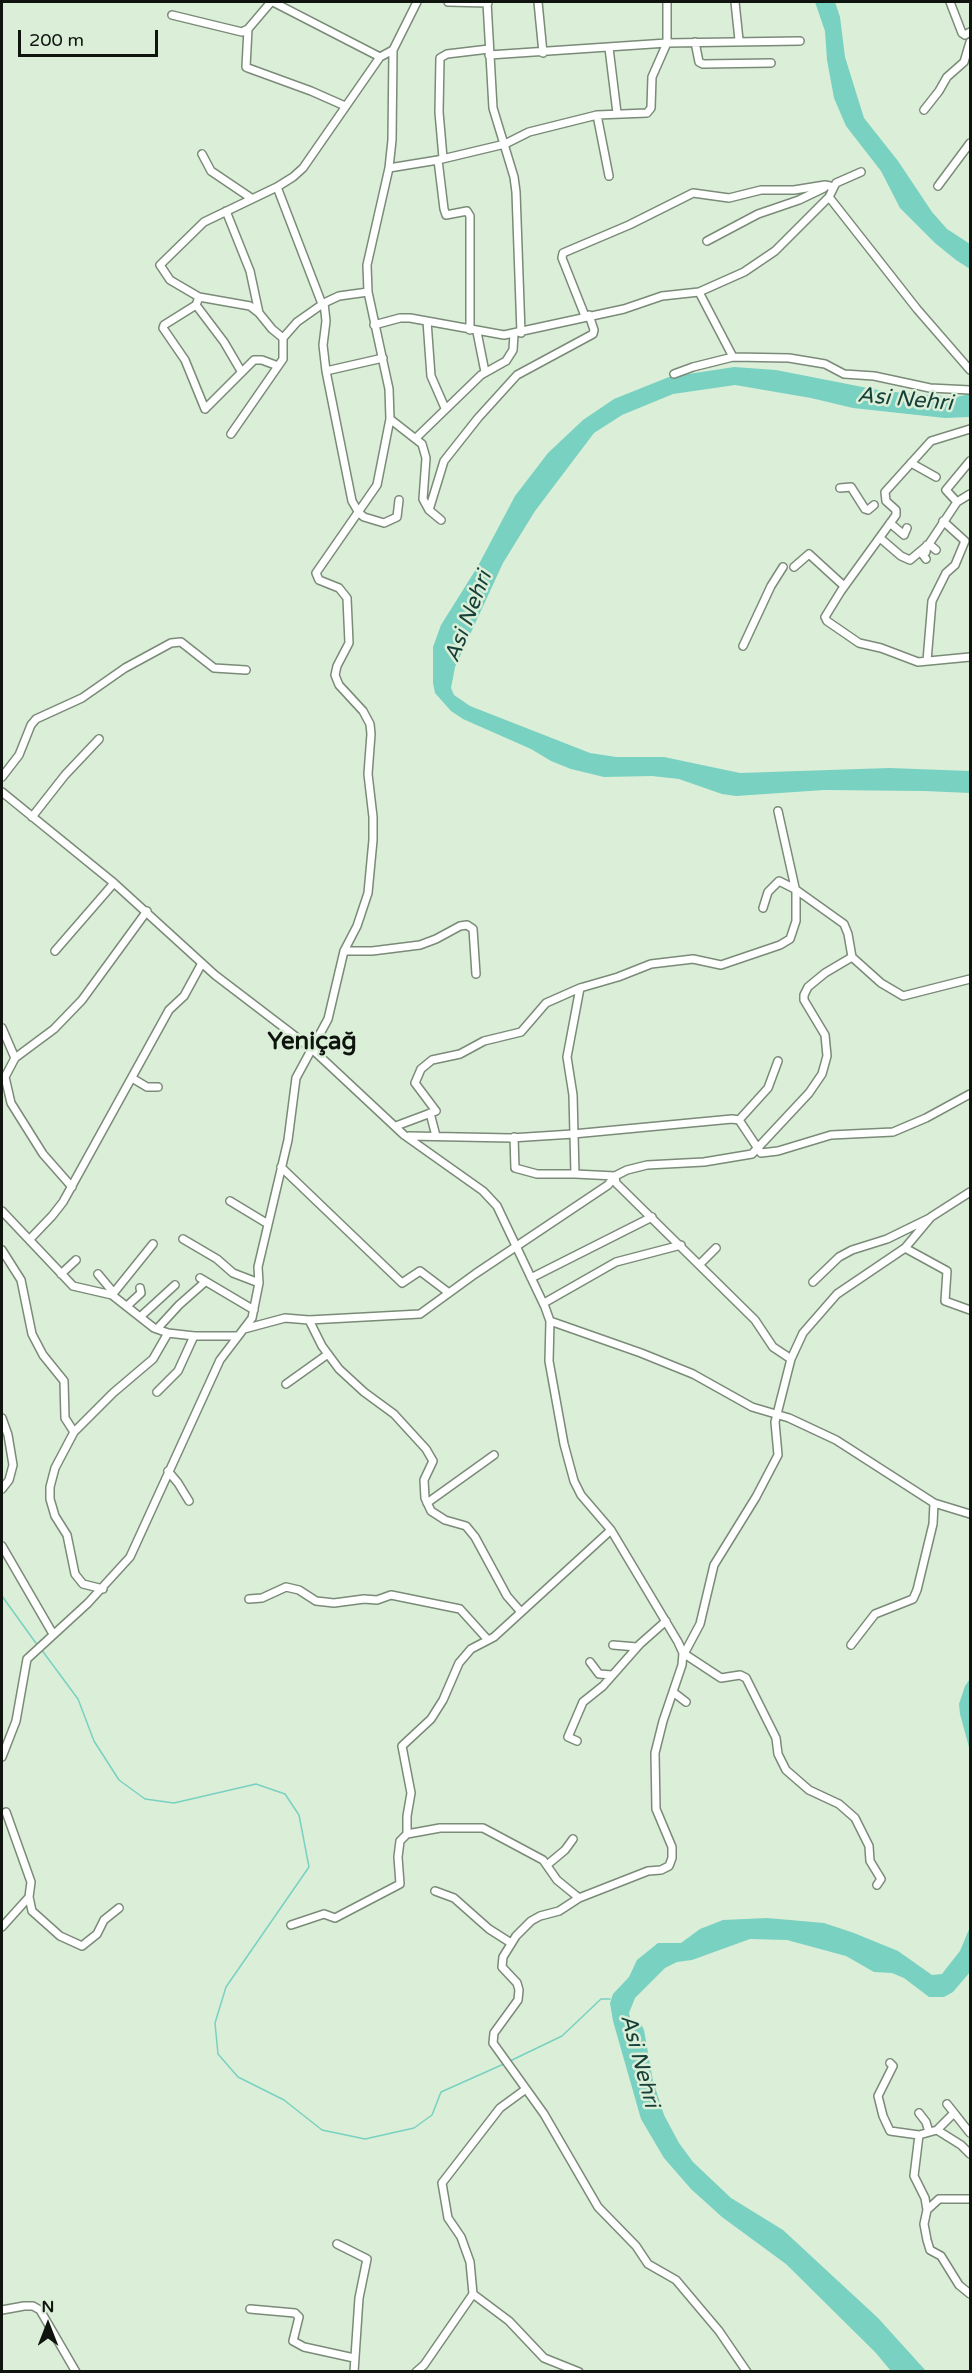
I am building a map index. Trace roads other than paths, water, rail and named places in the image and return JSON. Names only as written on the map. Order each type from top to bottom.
[{"type":"street","points":[[172,15],[242,32],[248,29],[272,2],[380,57]]},
{"type":"street","points":[[2,1757],[16,1720],[27,1659],[103,1589],[130,1557],[220,1360],[244,1329],[254,1310],[259,1283],[258,1268],[288,1140],[296,1078],[328,1019],[344,951],[357,926],[368,893],[373,840],[368,774],[370,724],[363,711],[336,679],[337,666],[349,643],[347,598],[339,588],[319,580],[316,573],[359,513],[381,475],[390,419],[389,389],[368,292],[369,251],[389,168],[392,140],[393,50],[417,2]]},
{"type":"street","points":[[416,438],[485,372],[501,365],[511,356],[518,333],[516,192],[505,144],[493,108],[488,2],[448,2]]},
{"type":"street","points":[[538,2],[543,53]]},
{"type":"street","points":[[389,168],[505,144],[529,132],[597,115],[650,111],[652,77],[667,42],[667,2]]},
{"type":"street","points":[[735,2],[739,40]]},
{"type":"street","points":[[924,110],[947,77],[964,62],[970,42],[968,33],[962,33],[951,2]]},
{"type":"street","points":[[248,29],[246,67],[345,106]]},
{"type":"street","points":[[485,372],[474,331],[470,216],[467,211],[446,215],[444,209],[439,112],[440,58],[447,54],[543,53],[667,42],[800,41]]},
{"type":"street","points":[[695,42],[699,62],[703,64],[771,63]]},
{"type":"street","points":[[609,48],[617,113]]},
{"type":"street","points":[[241,371],[197,301],[170,279],[160,265],[204,222],[277,187],[303,168],[380,57],[393,50]]},
{"type":"street","points":[[597,115],[609,176]]},
{"type":"street","points":[[938,186],[970,143]]},
{"type":"street","points":[[201,154],[212,171],[251,198]]},
{"type":"street","points":[[374,325],[400,318],[427,321],[494,335],[518,333],[587,315],[624,309],[662,296],[699,292],[756,265],[790,238],[836,183],[861,172]]},
{"type":"street","points":[[277,187],[323,304],[326,321],[323,345],[326,371],[351,493],[359,513],[376,522],[389,522],[398,514],[399,500]]},
{"type":"street","points":[[429,510],[444,461],[478,418],[517,375],[593,334],[594,330],[562,258],[563,253],[598,236],[629,225],[693,193],[729,198],[761,190],[830,191]]},
{"type":"street","points":[[707,241],[758,214],[830,191]]},
{"type":"street","points":[[830,191],[917,309],[970,370]]},
{"type":"street","points":[[226,211],[250,271],[260,313]]},
{"type":"street","points":[[231,434],[284,356],[283,338],[297,322],[339,296],[368,292]]},
{"type":"street","points":[[699,292],[733,357]]},
{"type":"street","points":[[278,366],[262,360],[254,360],[205,409],[185,360],[163,328],[197,301],[250,306],[260,313],[272,329],[283,338]]},
{"type":"street","points":[[427,321],[431,376],[446,408]]},
{"type":"street","points":[[674,374],[733,357],[789,358],[825,364],[844,374],[874,376],[930,388],[970,390]]},
{"type":"street","points":[[326,371],[383,358]]},
{"type":"street","points":[[390,419],[416,438],[425,450],[422,493],[425,505],[441,519]]},
{"type":"street","points":[[970,429],[931,441],[884,494],[886,501],[897,512],[880,538],[854,567],[826,613],[827,621],[859,643],[881,648],[918,662],[970,657]]},
{"type":"street","points":[[957,502],[946,490],[970,461]]},
{"type":"street","points":[[911,463],[936,477]]},
{"type":"street","points":[[840,488],[851,487],[865,509],[868,510],[874,505]]},
{"type":"street","points":[[880,538],[909,560],[928,544],[957,502],[970,494]]},
{"type":"street","points":[[927,660],[932,601],[946,573],[955,565],[968,544],[944,520]]},
{"type":"street","points":[[890,523],[904,535],[907,528]]},
{"type":"street","points":[[928,544],[936,550]]},
{"type":"street","points":[[926,559],[923,555],[928,544]]},
{"type":"street","points":[[794,567],[809,554],[844,586]]},
{"type":"street","points":[[743,646],[771,586],[783,567]]},
{"type":"street","points":[[2,777],[19,755],[31,725],[36,719],[82,698],[125,668],[171,643],[181,642],[214,668],[246,670]]},
{"type":"street","points":[[32,817],[65,775],[99,739]]},
{"type":"street","points":[[2,792],[147,911],[215,975],[312,1048],[396,1126],[483,1191],[497,1206],[544,1303],[550,1321],[549,1361],[564,1444],[574,1481],[581,1495],[611,1530],[683,1653],[721,1678],[740,1675],[746,1678],[776,1738],[778,1754],[786,1770],[809,1790],[839,1804],[855,1818],[869,1846],[870,1861],[881,1879],[877,1885]]},
{"type":"street","points":[[396,1126],[436,1111],[415,1083],[421,1069],[432,1060],[460,1054],[484,1041],[521,1032],[546,1003],[580,988],[651,964],[693,959],[721,965],[780,945],[792,936],[796,921],[795,889],[778,811]]},
{"type":"street","points":[[763,908],[768,892],[779,881],[795,889],[844,924],[852,957],[881,983],[903,996],[970,979]]},
{"type":"street","points":[[55,951],[114,883]]},
{"type":"street","points":[[72,1187],[43,1154],[11,1103],[5,1077],[15,1058],[54,1029],[81,1000],[147,911]]},
{"type":"street","points":[[344,951],[372,951],[420,945],[460,926],[467,925],[473,929],[476,974]]},
{"type":"street","points":[[244,1329],[285,1318],[309,1320],[420,1314],[608,1185],[615,1176],[627,1170],[647,1166],[704,1162],[752,1154],[809,1093],[822,1074],[827,1056],[825,1035],[804,1000],[808,987],[825,973],[852,957]]},
{"type":"street","points":[[30,1239],[52,1216],[72,1187],[169,1010],[184,996],[202,963]]},
{"type":"street","points":[[576,1174],[573,1095],[567,1057],[580,988]]},
{"type":"street","points":[[2,1028],[15,1058]]},
{"type":"street","points":[[739,1120],[768,1088],[778,1061]]},
{"type":"street","points":[[132,1078],[147,1087],[158,1087]]},
{"type":"street","points":[[739,1120],[760,1153],[778,1151],[831,1135],[892,1132],[926,1118],[970,1094]]},
{"type":"street","points":[[430,1113],[435,1136]]},
{"type":"street","points":[[409,1136],[514,1137],[573,1134],[724,1119],[739,1120]]},
{"type":"street","points":[[514,1137],[515,1168],[537,1174],[615,1176]]},
{"type":"street","points":[[281,1167],[402,1283],[420,1272],[449,1293]]},
{"type":"street","points":[[615,1176],[616,1183],[755,1320],[773,1347],[791,1359]]},
{"type":"street","points":[[813,1282],[834,1262],[852,1250],[887,1239],[932,1217],[970,1192]]},
{"type":"street","points":[[230,1201],[268,1224]]},
{"type":"street","points":[[2,1211],[73,1286],[113,1293]]},
{"type":"street","points":[[531,1278],[652,1217]]},
{"type":"street","points":[[747,2372],[719,2331],[676,2280],[648,2264],[636,2246],[598,2207],[544,2114],[493,2043],[494,2032],[518,2000],[517,1983],[502,1967],[503,1957],[511,1943],[531,1921],[559,1911],[579,1898],[648,1871],[661,1870],[669,1866],[672,1847],[656,1809],[654,1793],[655,1753],[682,1665],[683,1653],[700,1624],[714,1565],[756,1497],[778,1455],[775,1422],[791,1359],[809,1324],[837,1293],[906,1248],[932,1217]]},
{"type":"street","points":[[183,1239],[217,1260],[233,1274],[259,1283]]},
{"type":"street","points":[[113,1293],[153,1244]]},
{"type":"street","points":[[544,1303],[616,1262],[681,1245]]},
{"type":"street","points":[[700,1264],[716,1248]]},
{"type":"street","points":[[906,1248],[947,1271],[945,1301],[970,1310]]},
{"type":"street","points":[[2,1250],[21,1280],[28,1304],[32,1334],[43,1355],[64,1380],[65,1418],[74,1432]]},
{"type":"street","points":[[61,1274],[76,1260]]},
{"type":"street","points":[[98,1274],[113,1293],[157,1329],[168,1333],[194,1336],[237,1336]]},
{"type":"street","points":[[157,1329],[203,1280],[254,1310]]},
{"type":"street","points":[[140,1317],[175,1285]]},
{"type":"street","points":[[127,1306],[141,1293],[140,1287]]},
{"type":"street","points":[[309,1320],[339,1369],[364,1392],[394,1414],[426,1449],[433,1461],[424,1480],[425,1498],[431,1511],[438,1516],[466,1526],[475,1537],[507,1596],[521,1611]]},
{"type":"street","points":[[550,1321],[682,1370],[752,1407],[836,1440],[934,1503],[970,1514]]},
{"type":"street","points":[[103,1589],[83,1584],[75,1574],[67,1535],[56,1516],[50,1499],[55,1468],[74,1432],[113,1393],[153,1359],[168,1333]]},
{"type":"street","points":[[157,1392],[178,1371],[194,1336]]},
{"type":"street","points":[[286,1384],[328,1354]]},
{"type":"street","points":[[2,1418],[8,1435],[13,1465],[9,1480],[2,1489]]},
{"type":"street","points":[[428,1503],[494,1455]]},
{"type":"street","points":[[168,1471],[189,1501]]},
{"type":"street","points":[[851,1645],[875,1614],[913,1599],[933,1524],[934,1503]]},
{"type":"street","points":[[407,1834],[406,1816],[411,1793],[402,1746],[431,1719],[443,1700],[459,1663],[471,1648],[488,1640],[611,1530]]},
{"type":"street","points":[[2,1546],[50,1636]]},
{"type":"street","points":[[249,1599],[262,1598],[286,1587],[299,1590],[316,1601],[334,1603],[377,1599],[391,1595],[460,1609],[488,1640]]},
{"type":"street","points":[[577,1741],[568,1737],[583,1702],[603,1686],[637,1647],[666,1621]]},
{"type":"street","points":[[613,1645],[637,1647]]},
{"type":"street","points":[[590,1662],[599,1674],[612,1675]]},
{"type":"street","points":[[673,1692],[687,1702]]},
{"type":"street","points":[[6,1812],[31,1882],[29,1897],[32,1911],[60,1936],[82,1946],[96,1934],[104,1920],[119,1908]]},
{"type":"street","points":[[291,1925],[324,1914],[335,1918],[400,1884],[398,1857],[400,1841],[407,1834],[441,1828],[483,1828],[543,1860],[557,1880],[579,1898]]},
{"type":"street","points":[[547,1865],[566,1850],[573,1839]]},
{"type":"street","points":[[435,1891],[454,1898],[489,1929],[511,1943]]},
{"type":"street","points":[[2,1927],[29,1897]]},
{"type":"street","points":[[890,2063],[893,2066],[878,2096],[890,2131],[919,2135],[933,2131],[954,2113]]},
{"type":"street","points":[[416,2372],[443,2339],[473,2294],[470,2262],[461,2237],[448,2218],[442,2183],[500,2108],[525,2088]]},
{"type":"street","points":[[947,2104],[970,2133]]},
{"type":"street","points":[[919,2114],[933,2131],[961,2145],[970,2154]]},
{"type":"street","points":[[919,2135],[914,2176],[925,2198],[927,2210],[924,2224],[930,2250],[940,2256],[959,2285],[970,2294]]},
{"type":"street","points":[[927,2210],[939,2199],[970,2199]]},
{"type":"street","points":[[337,2244],[367,2259],[359,2298],[354,2372]]},
{"type":"street","points":[[473,2294],[509,2321],[544,2358],[579,2372]]},
{"type":"street","points":[[2,2310],[33,2306],[40,2310],[76,2372]]},
{"type":"street","points":[[250,2309],[295,2313],[299,2317],[293,2341],[304,2347],[354,2358]]},
{"type":"water","points":[[815,2],[835,2],[840,17],[845,57],[864,118],[898,161],[932,212],[947,229],[970,244],[970,269],[935,243],[900,208],[881,171],[846,126],[834,98],[827,60],[825,31]]},
{"type":"water","name":"Asi Nehri","points":[[734,367],[776,370],[883,391],[956,397],[970,394],[970,417],[945,418],[853,408],[735,385],[673,394],[622,415],[594,433],[535,511],[503,563],[455,667],[451,688],[454,695],[470,706],[590,753],[616,757],[664,757],[740,773],[889,768],[970,771],[970,793],[824,790],[736,796],[722,794],[679,779],[652,776],[604,777],[571,769],[551,761],[531,749],[463,719],[451,711],[435,693],[433,647],[441,625],[478,566],[515,496],[548,453],[583,420],[614,399],[669,377]]},
{"type":"water","points":[[970,1679],[970,1751],[959,1704]]},
{"type":"water","name":"Asi Nehri","points":[[767,1918],[824,1923],[854,1933],[898,1951],[932,1975],[942,1974],[960,1951],[970,1927],[970,1972],[953,1992],[944,1997],[929,1997],[904,1978],[892,1973],[874,1972],[846,1956],[787,1940],[750,1939],[692,1960],[677,1962],[665,1968],[635,1998],[629,2013],[630,2018],[640,2022],[644,2030],[653,2081],[664,2115],[679,2143],[693,2162],[731,2198],[783,2230],[878,2318],[926,2371],[891,2371],[875,2352],[786,2264],[722,2217],[691,2189],[664,2158],[641,2119],[613,2021],[610,2003],[613,1994],[629,1977],[637,1960],[658,1943],[681,1943],[700,1929],[723,1920]]},
{"type":"waterway","points":[[2,1596],[38,1646]]},
{"type":"waterway","points":[[41,1649],[78,1699],[94,1741],[119,1780],[145,1799],[174,1803],[256,1784],[285,1794],[299,1815],[309,1867],[226,1987],[215,2023],[218,2054],[238,2077],[284,2100],[322,2130],[365,2139],[414,2128],[432,2115],[441,2092],[506,2063]]},
{"type":"waterway","points":[[510,2061],[562,2036],[601,1999],[610,1999]]},
{"type":"district","name":"Yeniçağ","points":[[312,1043]]}]
